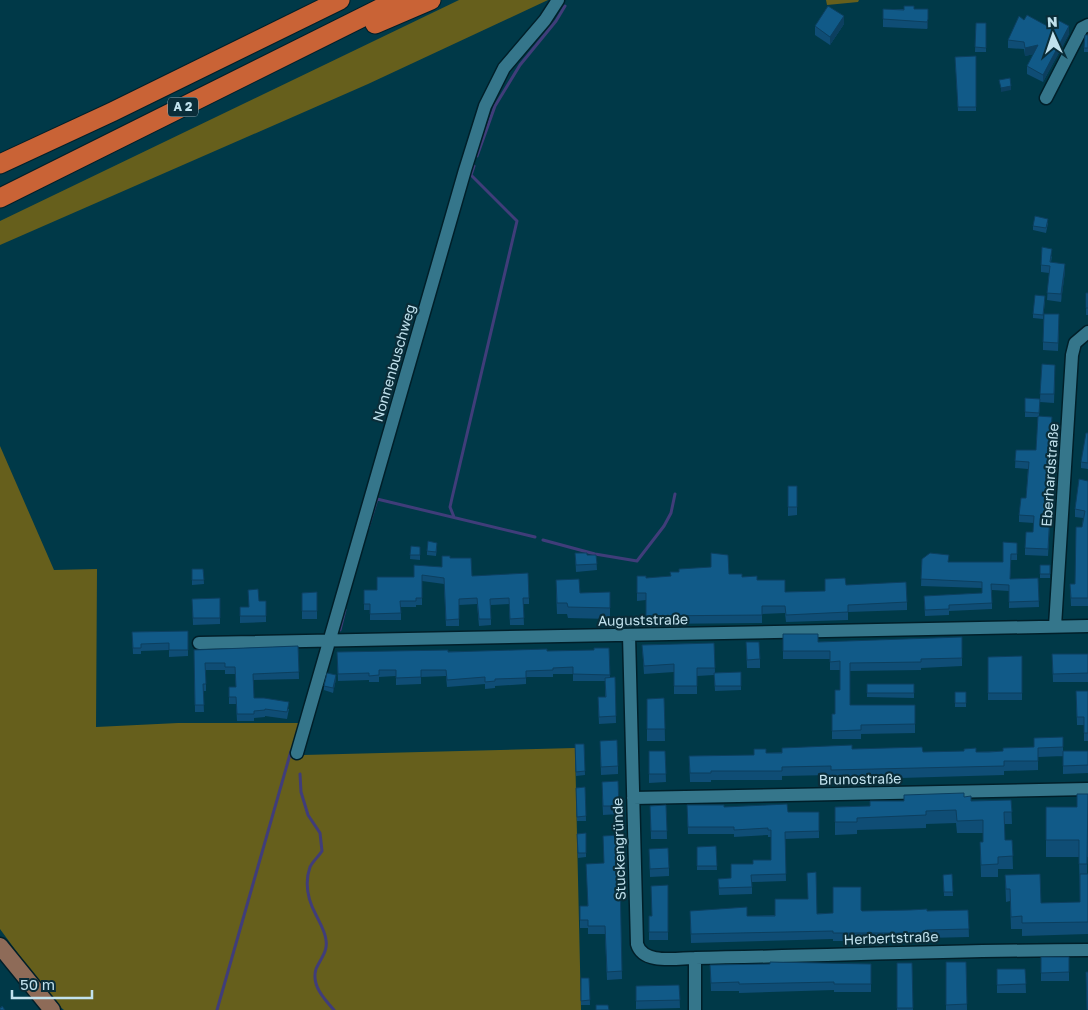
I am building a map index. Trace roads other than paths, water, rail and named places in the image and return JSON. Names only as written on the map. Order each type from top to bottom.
[{"type":"highway","points":[[112,112],[147,83],[312,0]]},
{"type":"highway","name":"A 2","points":[[0,164],[112,112],[340,0]]},
{"type":"highway","name":"A 2","points":[[0,198],[397,0]]},
{"type":"highway","points":[[334,32],[365,28],[432,0]]},
{"type":"main road","points":[[0,946],[52,1010]]},
{"type":"street","name":"Nonnenbuschweg","points":[[297,753],[485,106],[504,68],[545,20],[558,0]]},
{"type":"street","points":[[1046,98],[1082,28],[1088,25]]},
{"type":"street","name":"Eberhardstraße","points":[[1055,626],[1072,355],[1075,343],[1088,332]]},
{"type":"street","name":"Auguststraße","points":[[199,643],[1088,626]]},
{"type":"street","name":"Stuckengründe","points":[[629,635],[637,944],[639,951],[644,956],[652,958],[694,958]]},
{"type":"street","name":"Brunostraße","points":[[633,798],[1088,789]]},
{"type":"street","name":"Herbertstraße","points":[[694,958],[829,956],[925,951],[1088,950]]},
{"type":"street","points":[[694,958],[695,1010]]},
{"type":"waterway","points":[[477,156],[495,106],[520,65],[556,21],[565,6]]},
{"type":"waterway","points":[[454,517],[450,507],[517,221],[471,175],[474,166]]},
{"type":"waterway","points":[[543,540],[595,554],[637,561],[664,526],[671,513],[675,494]]},
{"type":"waterway","points":[[368,528],[377,499],[535,537]]},
{"type":"waterway","points":[[340,630],[345,610]]},
{"type":"waterway","points":[[217,1010],[291,751]]},
{"type":"waterway","points":[[300,774],[301,792],[308,815],[320,833],[322,851],[310,867],[307,880],[309,898],[326,940],[325,952],[316,969],[315,981],[319,991],[334,1010]]}]
